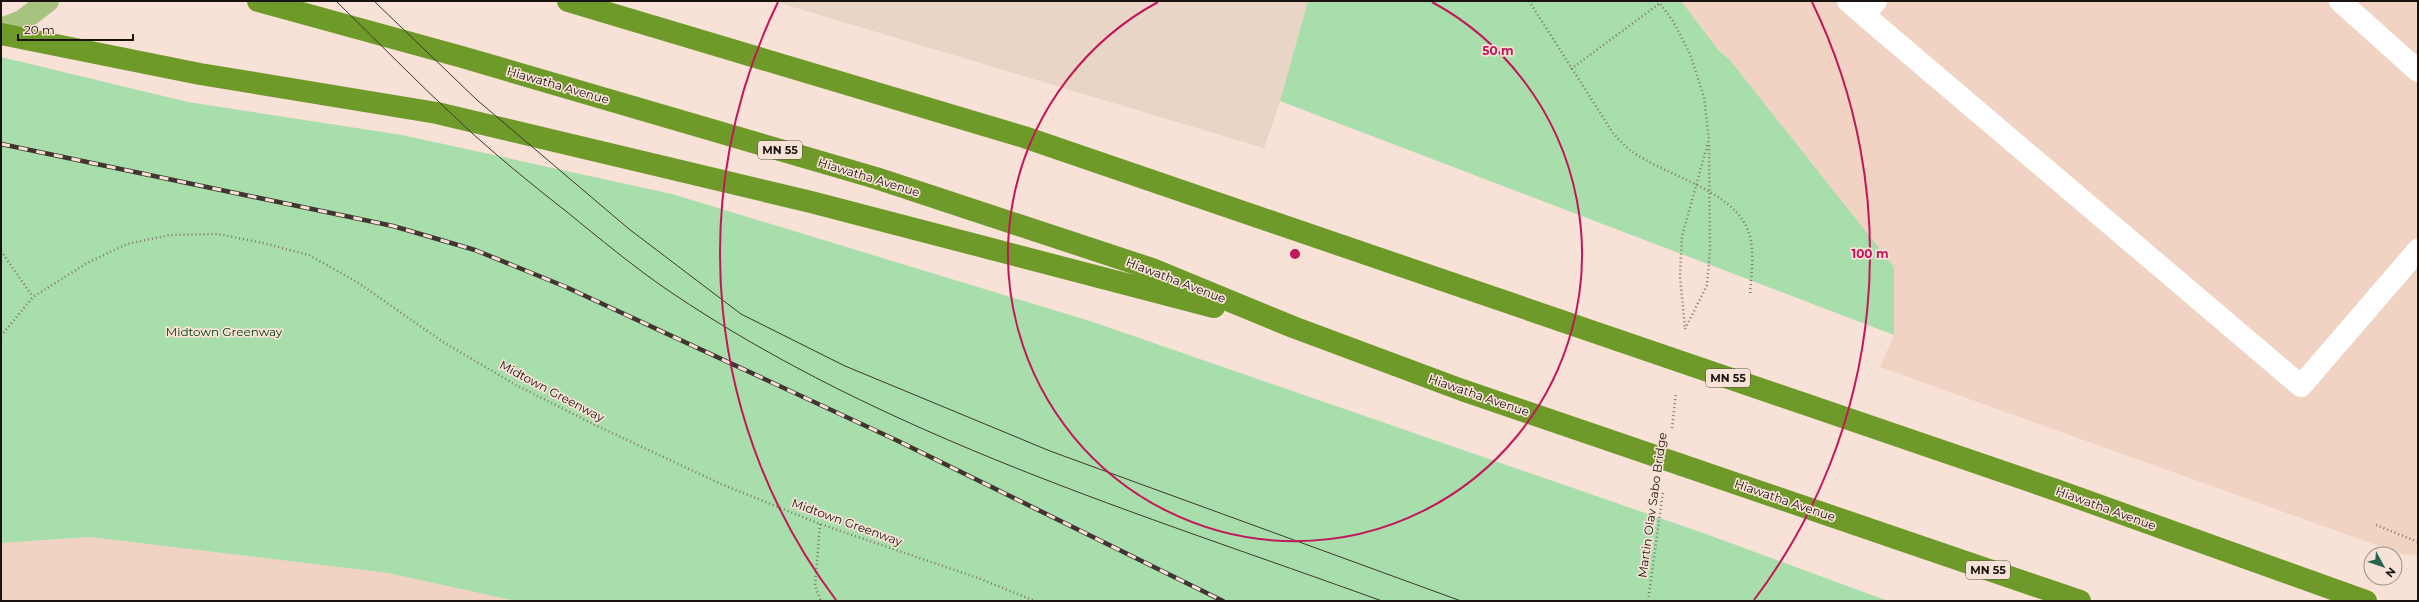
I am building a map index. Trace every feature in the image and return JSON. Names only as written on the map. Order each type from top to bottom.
[{"type":"highway","name":"Hiawatha Avenue","points":[[258,1],[477,62],[876,178],[1152,269],[1293,327],[1462,390],[2080,601]]},
{"type":"highway","name":"Hiawatha Avenue","points":[[568,1],[1024,137],[2056,490],[2366,601]]},
{"type":"highway","points":[[1,34],[200,74],[437,113],[811,202],[1293,327]]},
{"type":"main road","points":[[1,28],[22,21],[48,1]]},
{"type":"lane","points":[[1848,1],[1870,8],[2301,386],[2418,250]]},
{"type":"lane","points":[[2340,1],[2418,71]]},
{"type":"path","points":[[1529,1],[1613,133],[1630,150],[1666,171],[1704,189],[1734,209],[1748,229],[1752,254],[1750,295]]},
{"type":"path","points":[[1571,68],[1659,2],[1673,21],[1690,54],[1704,98],[1709,139],[1710,250],[1706,285],[1685,330],[1680,276],[1682,236],[1709,139]]},
{"type":"path","name":"Midtown Greenway","points":[[1,336],[33,297],[87,263],[127,244],[170,234],[218,234],[309,255],[357,282],[443,342],[516,385],[721,484],[820,524],[978,578],[1035,601]]},
{"type":"path","points":[[1,251],[33,297]]},
{"type":"path","name":"Martin Olav Sabo Bridge","points":[[1670,435],[1674,412]]},
{"type":"path","name":"Martin Olav Sabo Bridge","points":[[1648,601],[1663,491]]},
{"type":"path","points":[[820,524],[815,586],[822,601]]},
{"type":"path","points":[[2376,525],[2418,542]]},
{"type":"shaded area","points":[[773,1],[1308,1],[1280,101],[1264,148]]},
{"type":"shaded area","points":[[1681,1],[2418,1],[2418,555],[2403,554],[2403,546],[2379,546],[1880,367],[1894,335],[1729,59],[1720,52]]},
{"type":"shaded area","points":[[90,537],[388,573],[516,601],[1,601],[1,543]]},
{"type":"green space","points":[[1308,1],[1681,1],[1720,52],[1729,59],[1894,267],[1894,335],[1280,101]]},
{"type":"green space","name":"Midtown Greenway","points":[[1,57],[188,102],[402,135],[672,194],[1093,322],[1706,534],[1888,601],[516,601],[388,573],[90,537],[1,543]]},
{"type":"tram line","points":[[336,1],[459,121],[526,179],[617,253],[656,282],[752,343],[837,389],[925,430],[1015,468],[1198,536],[1382,601]]},
{"type":"tram line","points":[[374,1],[477,100],[629,229],[741,314],[845,366],[1050,451],[1461,601]]},
{"type":"railway","points":[[1,144],[393,226],[475,250],[566,287],[896,440],[1223,601]]}]
